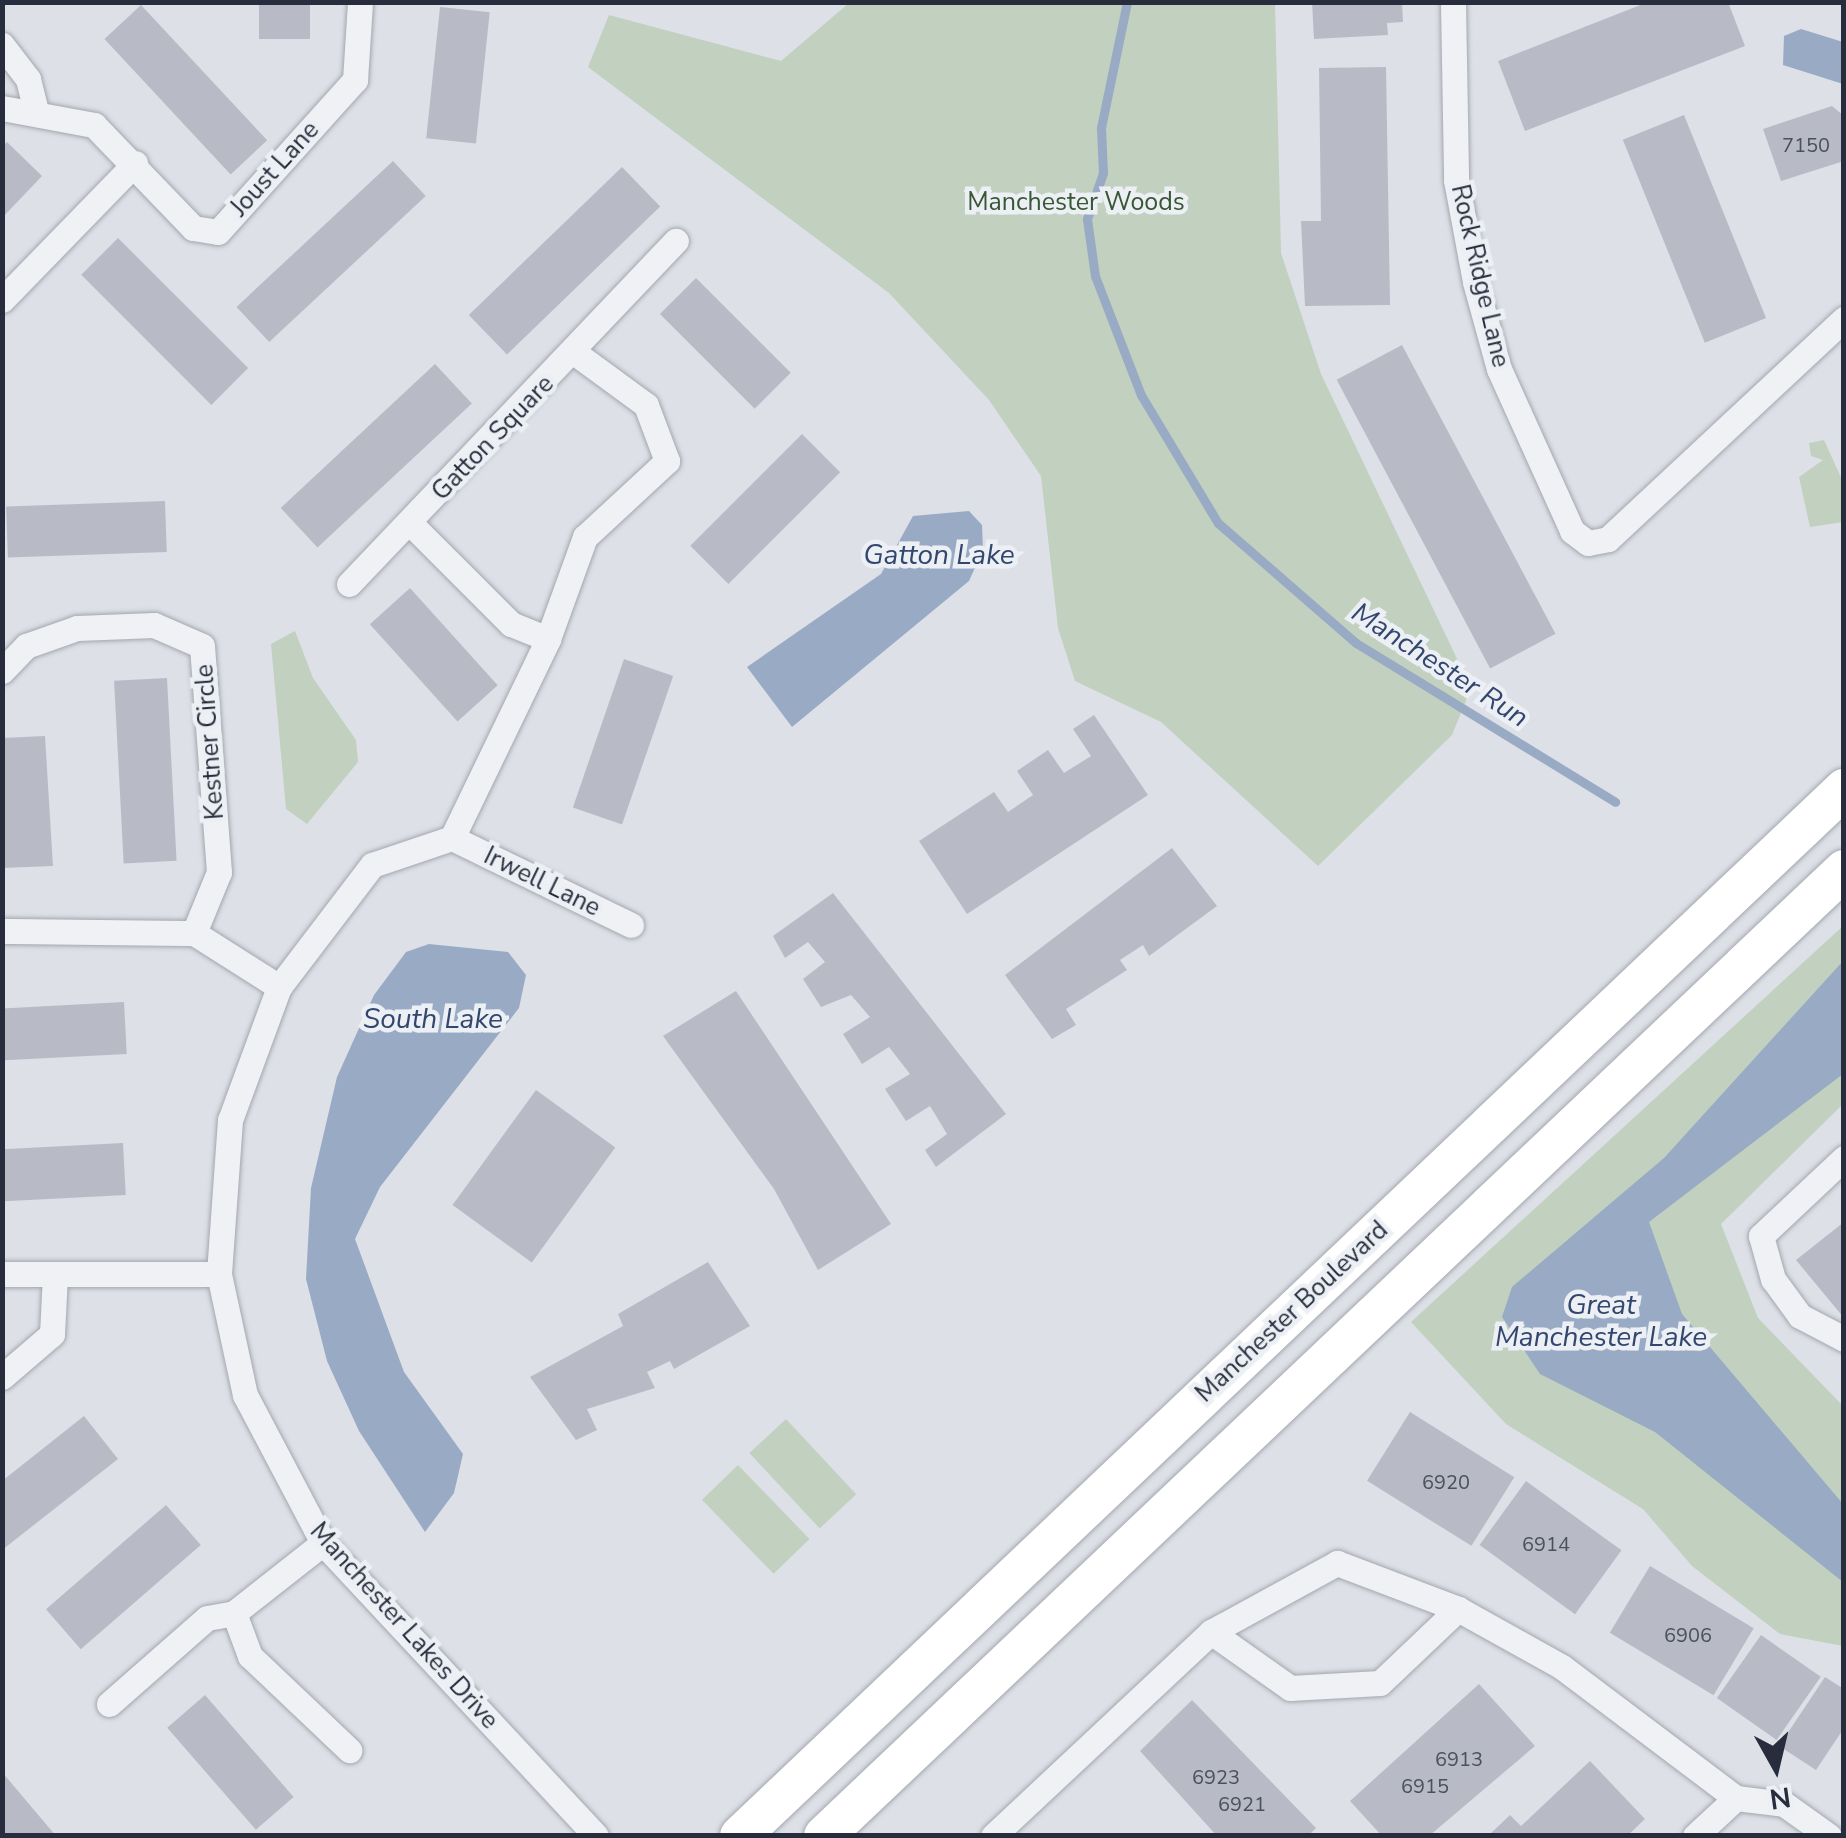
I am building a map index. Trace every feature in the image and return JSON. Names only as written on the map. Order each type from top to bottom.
[{"type":"main road","name":"Manchester Boulevard","points":[[740,1836],[1844,789]]},
{"type":"main road","points":[[824,1836],[1844,870]]},
{"type":"street","name":"Joust Lane","points":[[2,108],[36,110],[94,125],[136,164],[193,228],[218,232],[355,80],[360,2]]},
{"type":"street","name":"Rock Ridge Lane","points":[[1453,2],[1456,180],[1476,282],[1499,369],[1572,530],[1588,543],[1608,539],[1844,318]]},
{"type":"street","points":[[2,45],[28,78],[36,110]]},
{"type":"street","points":[[2,300],[136,164]]},
{"type":"street","name":"Gatton Square","points":[[349,584],[676,242]]},
{"type":"street","name":"Gatton Square","points":[[452,838],[548,640],[585,537],[667,461],[646,405],[574,353]]},
{"type":"street","name":"Gatton Square","points":[[410,523],[511,624],[548,640]]},
{"type":"street","name":"Kestner Circle","points":[[2,671],[26,646],[77,628],[154,625],[202,646],[219,872],[194,933]]},
{"type":"street","name":"Irwell Lane","points":[[452,838],[631,925]]},
{"type":"street","name":"Manchester Lakes Drive","points":[[452,838],[372,865],[279,987],[230,1120],[219,1274],[245,1395],[322,1543],[596,1836]]},
{"type":"street","points":[[2,931],[194,933],[279,987]]},
{"type":"street","points":[[1844,1158],[1760,1236],[1772,1279],[1800,1316],[1844,1339]]},
{"type":"street","points":[[2,1274],[219,1274]]},
{"type":"street","points":[[2,1377],[52,1334],[55,1274]]},
{"type":"street","points":[[109,1704],[207,1618],[234,1613],[322,1543]]},
{"type":"street","points":[[992,1836],[1211,1632],[1337,1563],[1458,1609],[1562,1668],[1736,1798],[1784,1804],[1829,1836]]},
{"type":"street","points":[[1211,1632],[1290,1688],[1380,1682],[1458,1609]]},
{"type":"street","points":[[234,1613],[250,1656],[349,1750]]},
{"type":"street","points":[[1695,1836],[1736,1798]]},
{"type":"green space","name":"Manchester Woods","points":[[849,3],[1275,3],[1281,253],[1321,374],[1471,688],[1452,735],[1318,866],[1161,722],[1075,681],[1058,628],[1041,476],[989,400],[889,293],[588,67],[609,15],[781,61]]},
{"type":"green space","points":[[1824,440],[1843,482],[1843,522],[1810,527],[1799,477],[1823,460],[1811,456],[1809,443]]},
{"type":"green space","points":[[295,631],[313,678],[356,740],[358,762],[307,824],[286,809],[271,644]]},
{"type":"green space","points":[[1843,926],[1843,1104],[1721,1224],[1758,1318],[1843,1406],[1843,1646],[1780,1634],[1692,1566],[1643,1509],[1506,1424],[1411,1322]]},
{"type":"green space","points":[[786,1419],[856,1494],[820,1528],[749,1453]]},
{"type":"green space","points":[[738,1465],[810,1539],[774,1574],[702,1500]]},
{"type":"water","points":[[1801,29],[1843,42],[1843,84],[1783,65],[1784,36]]},
{"type":"water","name":"Gatton Lake","points":[[969,511],[982,525],[983,550],[969,581],[792,727],[747,667],[881,574],[913,516]]},
{"type":"water","name":"South Lake","points":[[429,944],[508,952],[526,975],[519,1008],[380,1187],[355,1239],[404,1372],[463,1454],[454,1493],[425,1532],[359,1431],[327,1361],[306,1279],[311,1188],[337,1077],[374,995],[406,952]]},
{"type":"water","name":"Great Manchester Lake","points":[[1843,961],[1843,1074],[1649,1222],[1682,1314],[1843,1504],[1843,1582],[1655,1432],[1540,1374],[1502,1317],[1512,1287],[1664,1158]]},
{"type":"building","points":[[259,2],[310,2],[310,39],[259,39]]},
{"type":"building","points":[[1312,2],[1402,2],[1403,22],[1387,23],[1388,35],[1314,39]]},
{"type":"building","points":[[1648,2],[1728,2],[1745,46],[1525,131],[1498,61]]},
{"type":"building","points":[[141,5],[267,140],[231,174],[104,39]]},
{"type":"building","points":[[440,7],[490,12],[476,144],[426,138]]},
{"type":"building","points":[[1386,67],[1390,305],[1305,306],[1301,221],[1321,221],[1319,68]]},
{"type":"building","points":[[1832,106],[1844,116],[1844,161],[1781,181],[1763,129]]},
{"type":"building","points":[[1684,115],[1766,318],[1705,343],[1623,140]]},
{"type":"building","points":[[7,142],[42,176],[2,218],[2,147]]},
{"type":"building","points":[[393,161],[426,196],[269,342],[236,307]]},
{"type":"building","points":[[622,167],[660,207],[507,355],[469,315]]},
{"type":"building","points":[[118,238],[248,368],[211,405],[81,275]]},
{"type":"building","points":[[696,278],[791,373],[755,409],[660,314]]},
{"type":"building","points":[[1402,345],[1556,634],[1490,668],[1337,380]]},
{"type":"building","points":[[435,364],[472,403],[318,547],[281,508]]},
{"type":"building","points":[[802,434],[840,472],[728,584],[690,546]]},
{"type":"building","points":[[165,501],[167,552],[8,558],[6,507]]},
{"type":"building","points":[[410,588],[498,685],[458,721],[370,624]]},
{"type":"building","points":[[624,659],[673,676],[622,824],[573,807]]},
{"type":"building","points":[[167,678],[177,861],[124,864],[114,681]]},
{"type":"building","points":[[1094,715],[1148,795],[967,914],[919,841],[994,792],[1008,812],[1033,795],[1017,771],[1048,750],[1064,773],[1091,756],[1073,729]]},
{"type":"building","points":[[45,736],[53,866],[2,868],[2,738]]},
{"type":"building","points":[[1172,848],[1217,906],[1149,956],[1143,945],[1120,960],[1127,970],[1066,1009],[1076,1025],[1052,1039],[1005,975]]},
{"type":"building","points":[[833,893],[1006,1114],[936,1167],[925,1150],[947,1134],[930,1106],[906,1121],[885,1089],[910,1074],[889,1047],[862,1064],[843,1034],[870,1017],[851,995],[821,1007],[803,979],[825,962],[808,942],[785,958],[773,936]]},
{"type":"building","points":[[736,991],[891,1224],[818,1270],[774,1189],[663,1036]]},
{"type":"building","points":[[124,1002],[127,1054],[5,1060],[2,1008]]},
{"type":"building","points":[[536,1090],[615,1148],[532,1262],[453,1205]]},
{"type":"building","points":[[123,1143],[126,1195],[5,1201],[2,1149]]},
{"type":"building","points":[[1844,1222],[1844,1318],[1796,1260]]},
{"type":"building","points":[[708,1262],[750,1326],[674,1369],[670,1361],[647,1372],[655,1388],[587,1409],[597,1430],[576,1440],[530,1377],[623,1326],[618,1314]]},
{"type":"building","points":[[1410,1412],[1514,1477],[1471,1546],[1367,1481]]},
{"type":"building","points":[[84,1416],[118,1459],[2,1550],[2,1481]]},
{"type":"building","points":[[1526,1481],[1621,1550],[1575,1614],[1480,1545]]},
{"type":"building","points":[[166,1505],[201,1545],[81,1649],[46,1609]]},
{"type":"building","points":[[1650,1566],[1754,1628],[1714,1695],[1610,1633]]},
{"type":"building","points":[[1761,1635],[1821,1677],[1777,1740],[1717,1698]]},
{"type":"building","points":[[1825,1677],[1844,1689],[1844,1728],[1816,1770],[1779,1746]]},
{"type":"building","points":[[1479,1684],[1535,1746],[1429,1836],[1382,1836],[1350,1801]]},
{"type":"building","points":[[205,1695],[294,1797],[256,1830],[167,1728]]},
{"type":"building","points":[[1192,1700],[1316,1828],[1308,1836],[1217,1836],[1140,1751]]},
{"type":"building","points":[[1590,1761],[1645,1819],[1627,1836],[1488,1836],[1510,1815],[1521,1826]]},
{"type":"building","points":[[2,1772],[56,1836],[2,1836]]},
{"type":"waterway","name":"Manchester Run","points":[[1127,2],[1101,128],[1103,173],[1087,219],[1095,276],[1141,395],[1218,523],[1356,643],[1615,802]]}]
